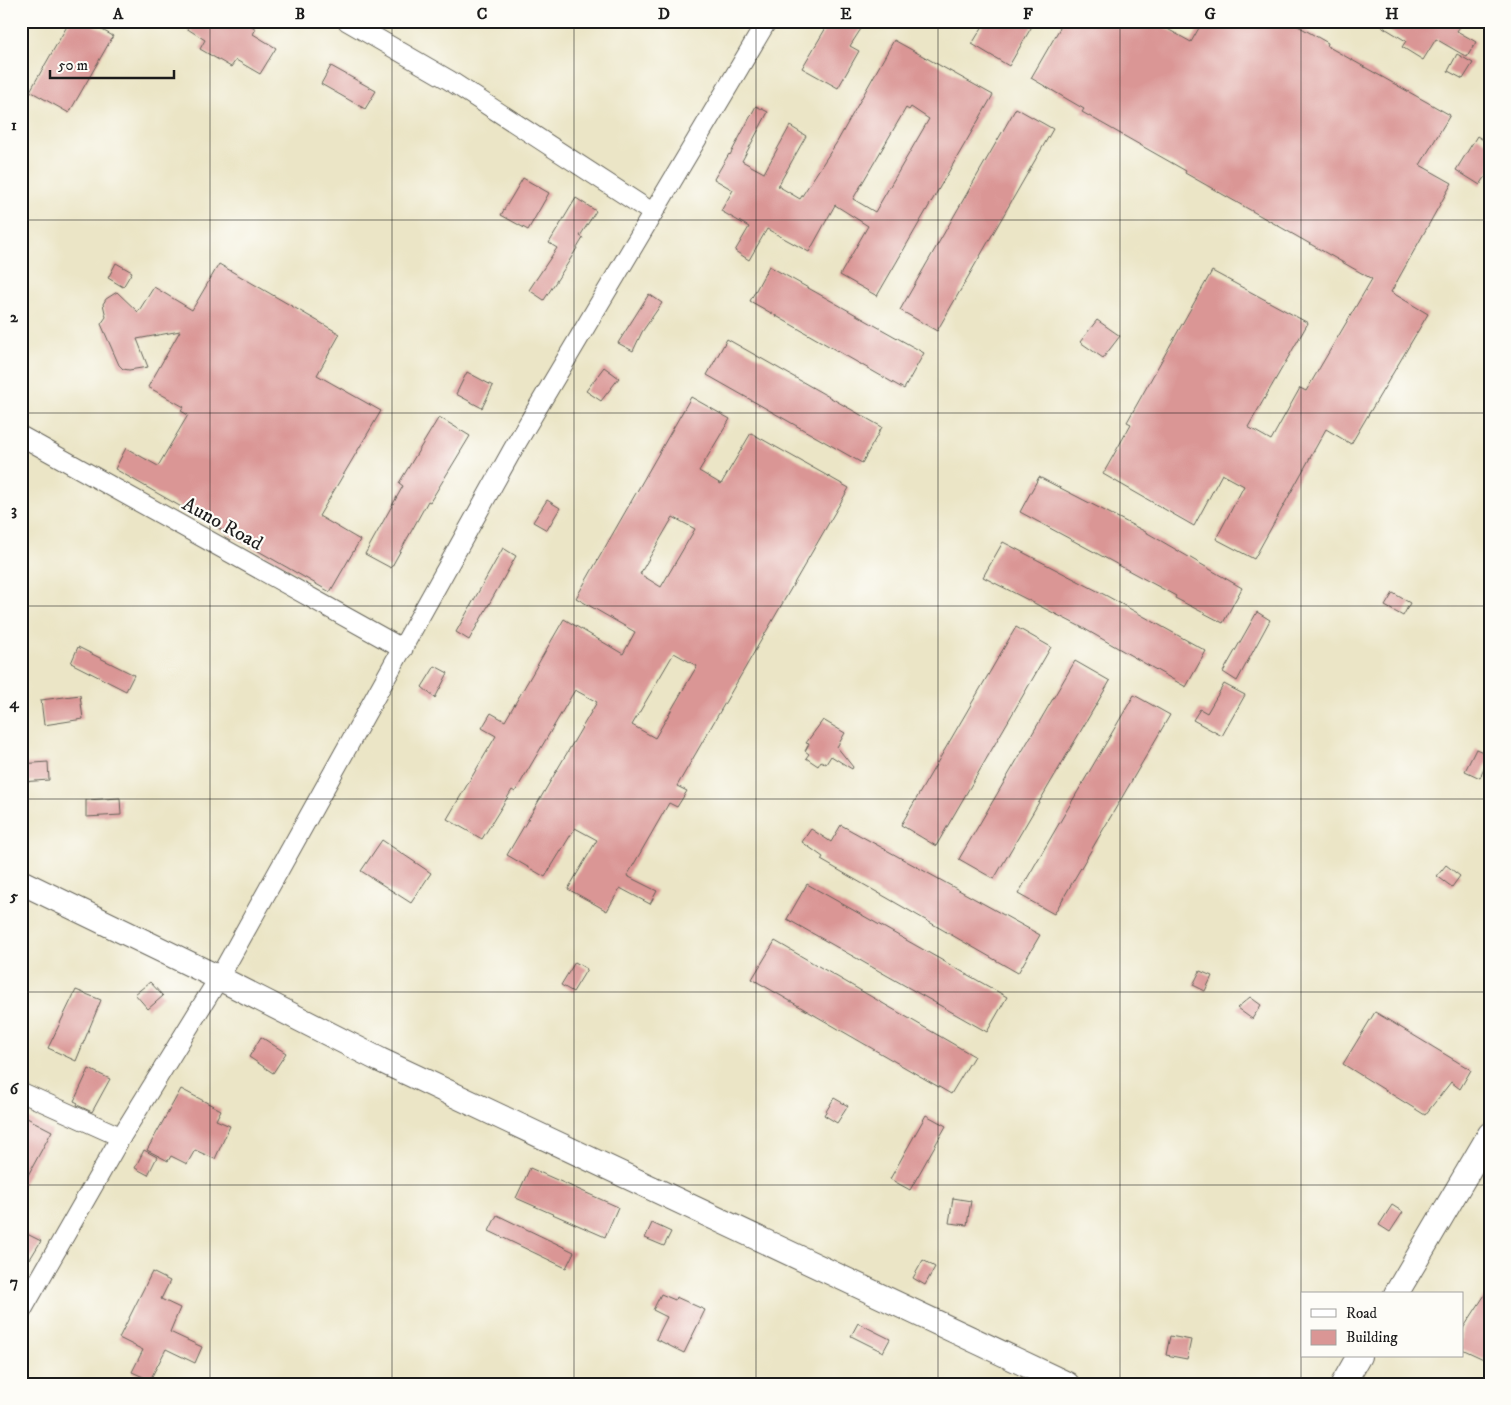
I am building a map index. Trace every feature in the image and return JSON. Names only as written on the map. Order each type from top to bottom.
[{"type":"street","points":[[347,21],[449,80],[653,214]]},
{"type":"street","points":[[21,1312],[29,1284],[219,978],[513,449],[767,21]]},
{"type":"street","name":"Auno Road","points":[[21,436],[403,649]]},
{"type":"street","points":[[21,882],[219,978],[380,1060],[1067,1384]]},
{"type":"street","points":[[21,1092],[121,1136]]},
{"type":"street","points":[[1397,1292],[1490,1134]]},
{"type":"street","points":[[1343,1384],[1358,1358]]},
{"type":"building","points":[[70,21],[86,21],[113,36],[69,113],[30,91]]},
{"type":"building","points":[[175,21],[244,21],[256,29],[253,34],[276,48],[260,74],[236,60],[231,67],[200,49],[205,40]]},
{"type":"building","points":[[830,21],[866,21],[850,46],[859,51],[838,88],[802,68]]},
{"type":"building","points":[[986,21],[1035,21],[1009,66],[972,44]]},
{"type":"building","points":[[1064,21],[1153,21],[1191,42],[1203,21],[1289,21],[1328,43],[1327,46],[1450,115],[1420,165],[1452,183],[1391,292],[1428,314],[1351,444],[1326,429],[1254,559],[1216,539],[1244,486],[1222,474],[1194,526],[1103,474],[1131,424],[1127,422],[1212,271],[1308,323],[1248,427],[1271,440],[1300,388],[1306,391],[1372,279],[1185,173],[1186,171],[1082,112],[1084,109],[1031,78]]},
{"type":"building","points":[[1373,21],[1464,21],[1457,31],[1476,42],[1467,57],[1436,39],[1423,60],[1402,47],[1406,41]]},
{"type":"building","points":[[894,40],[993,95],[877,296],[840,275],[868,226],[835,205],[809,252],[767,229],[749,260],[735,251],[749,227],[721,211],[733,190],[714,179],[730,155],[756,106],[768,112],[742,161],[764,173],[790,126],[806,136],[778,186],[800,199],[837,142]],"holes":[[[911,107],[929,119],[875,212],[853,199],[906,108],[909,110]]]},
{"type":"building","points":[[1457,54],[1473,63],[1463,79],[1448,71]]},
{"type":"building","points":[[331,66],[376,91],[365,109],[321,84]]},
{"type":"building","points":[[1016,108],[1053,129],[937,331],[900,310]]},
{"type":"building","points":[[1477,136],[1490,144],[1490,170],[1480,185],[1456,170]]},
{"type":"building","points":[[523,178],[549,193],[528,230],[501,215]]},
{"type":"building","points":[[576,198],[596,211],[580,236],[583,238],[544,300],[529,290],[557,248],[549,243]]},
{"type":"building","points":[[116,263],[132,272],[123,287],[108,278]]},
{"type":"building","points":[[219,264],[340,334],[317,375],[381,411],[319,516],[360,540],[330,592],[115,469],[126,448],[158,466],[188,415],[181,411],[184,407],[148,387],[180,331],[137,339],[148,367],[123,369],[119,365],[101,324],[106,317],[103,304],[106,299],[117,292],[138,312],[154,287],[192,310]]},
{"type":"building","points":[[769,266],[924,353],[904,389],[750,301]]},
{"type":"building","points":[[649,294],[662,303],[642,332],[633,351],[618,343]]},
{"type":"building","points":[[1097,320],[1120,336],[1103,358],[1080,342]]},
{"type":"building","points":[[727,339],[882,427],[862,463],[707,375]]},
{"type":"building","points":[[604,367],[619,378],[601,401],[586,391]]},
{"type":"building","points":[[467,372],[493,386],[482,408],[456,394]]},
{"type":"building","points":[[691,397],[730,419],[699,471],[721,484],[751,433],[849,488],[677,786],[687,791],[677,807],[669,803],[627,876],[657,891],[650,904],[620,888],[607,911],[568,889],[597,840],[575,828],[545,877],[507,855],[597,702],[575,690],[515,792],[512,790],[482,839],[447,819],[496,736],[482,728],[491,713],[505,721],[564,619],[623,654],[635,632],[576,598]],"holes":[[[673,517],[695,529],[661,587],[640,574]],[[674,653],[697,666],[655,738],[632,725]]]},
{"type":"building","points":[[439,417],[470,436],[430,502],[428,501],[391,568],[365,554],[403,486],[399,483]]},
{"type":"building","points":[[1039,477],[1144,531],[1242,588],[1223,623],[1020,512]]},
{"type":"building","points":[[547,500],[560,508],[547,530],[533,522]]},
{"type":"building","points":[[1003,542],[1107,596],[1206,651],[1186,687],[1083,628],[983,577]]},
{"type":"building","points":[[503,548],[516,556],[469,640],[456,632]]},
{"type":"building","points":[[1393,593],[1410,603],[1403,616],[1385,606]]},
{"type":"building","points":[[1257,612],[1270,620],[1237,681],[1223,672]]},
{"type":"building","points":[[1016,627],[1051,647],[936,846],[901,825]]},
{"type":"building","points":[[78,647],[134,675],[126,691],[71,663]]},
{"type":"building","points":[[1075,661],[1110,681],[994,879],[959,859]]},
{"type":"building","points":[[435,666],[448,673],[435,698],[422,687]]},
{"type":"building","points":[[1224,684],[1245,695],[1222,736],[1193,720],[1200,709],[1207,713]]},
{"type":"building","points":[[80,695],[83,719],[44,725],[41,700]]},
{"type":"building","points":[[1134,695],[1170,715],[1054,914],[1018,894]]},
{"type":"building","points":[[823,720],[845,733],[837,747],[853,767],[852,769],[831,756],[826,764],[821,761],[818,766],[806,758],[809,754],[805,751],[809,744],[806,743]]},
{"type":"building","points":[[1476,749],[1490,755],[1480,778],[1465,771]]},
{"type":"building","points":[[48,762],[49,780],[21,782],[21,764]]},
{"type":"building","points":[[120,798],[121,815],[86,817],[86,800]]},
{"type":"building","points":[[841,825],[1040,935],[1018,973],[821,860],[823,857],[802,842],[811,829],[831,842]]},
{"type":"building","points":[[382,840],[431,873],[411,903],[361,871]]},
{"type":"building","points":[[1446,865],[1460,876],[1452,887],[1437,876]]},
{"type":"building","points":[[807,884],[1007,997],[987,1032],[787,919]]},
{"type":"building","points":[[775,941],[974,1056],[951,1094],[752,979]]},
{"type":"building","points":[[575,962],[587,969],[573,992],[561,985]]},
{"type":"building","points":[[1200,971],[1212,976],[1205,991],[1193,985]]},
{"type":"building","points":[[150,982],[163,996],[148,1009],[135,994]]},
{"type":"building","points":[[76,990],[101,1000],[76,1061],[48,1048]]},
{"type":"building","points":[[1250,997],[1261,1005],[1252,1019],[1237,1008]]},
{"type":"building","points":[[1375,1012],[1471,1070],[1460,1089],[1451,1082],[1425,1115],[1343,1064]]},
{"type":"building","points":[[261,1037],[286,1053],[273,1073],[249,1057]]},
{"type":"building","points":[[89,1069],[110,1079],[92,1112],[77,1105],[78,1103],[74,1101]]},
{"type":"building","points":[[181,1089],[221,1110],[216,1120],[230,1126],[215,1159],[195,1150],[187,1164],[171,1156],[168,1161],[147,1150]]},
{"type":"building","points":[[834,1098],[848,1106],[837,1123],[824,1115]]},
{"type":"building","points":[[926,1115],[946,1126],[910,1190],[890,1179]]},
{"type":"building","points":[[27,1118],[52,1131],[21,1188],[21,1129]]},
{"type":"building","points":[[144,1150],[157,1157],[148,1175],[135,1168]]},
{"type":"building","points":[[530,1168],[618,1207],[605,1237],[516,1198]]},
{"type":"building","points":[[953,1198],[971,1201],[967,1225],[949,1223]]},
{"type":"building","points":[[1392,1205],[1403,1212],[1390,1232],[1379,1225]]},
{"type":"building","points":[[497,1215],[574,1252],[566,1268],[489,1231]]},
{"type":"building","points":[[652,1223],[671,1232],[664,1246],[645,1238]]},
{"type":"building","points":[[21,1231],[41,1241],[30,1259],[21,1254]]},
{"type":"building","points":[[923,1260],[935,1267],[925,1285],[913,1278]]},
{"type":"building","points":[[152,1272],[170,1281],[161,1299],[180,1308],[170,1332],[202,1347],[195,1363],[166,1349],[150,1380],[132,1372],[143,1350],[119,1338]]},
{"type":"building","points":[[1490,1287],[1490,1362],[1464,1350],[1464,1327]]},
{"type":"building","points":[[661,1294],[675,1300],[676,1297],[705,1310],[684,1353],[656,1339],[667,1317],[653,1310]]},
{"type":"building","points":[[858,1323],[890,1339],[883,1352],[851,1336]]},
{"type":"building","points":[[1170,1336],[1191,1340],[1187,1359],[1166,1355]]}]
